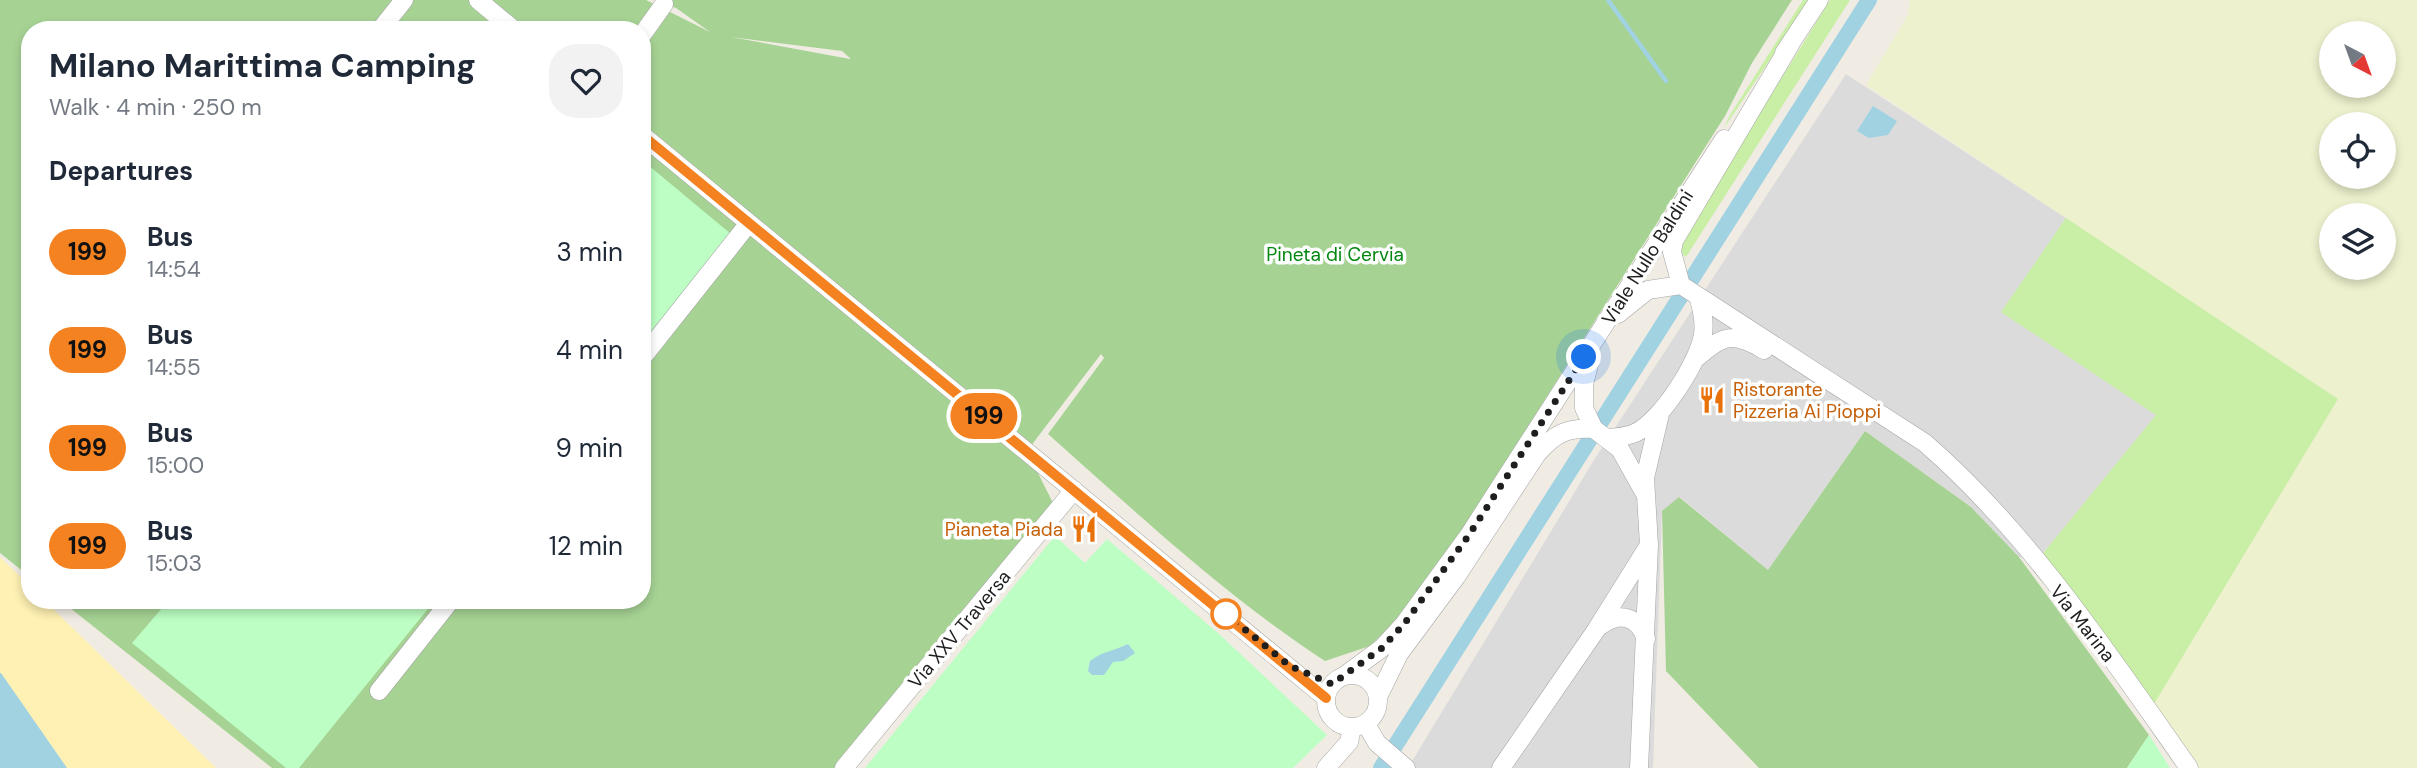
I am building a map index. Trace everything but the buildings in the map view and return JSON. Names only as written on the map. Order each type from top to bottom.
[{"type":"street","points":[[387,21],[404,0]]},
{"type":"street","points":[[478,0],[503,21]]},
{"type":"street","name":"Viale Nullo Baldini","points":[[1334,686],[1382,648],[1404,624],[1469,535],[1692,184],[1819,0]]},
{"type":"street","points":[[651,23],[664,4]]},
{"type":"street","points":[[1681,285],[1672,252],[1674,242],[1790,45]]},
{"type":"street","points":[[651,142],[1290,666],[1334,686],[1362,677],[1369,682],[1378,697]]},
{"type":"street","points":[[651,347],[749,223]]},
{"type":"street","points":[[1639,768],[1647,642],[1649,545],[1644,492],[1647,459],[1660,414],[1694,359],[1704,327],[1698,296],[1681,285],[1656,287],[1640,295],[1599,334],[1588,366],[1584,408],[1601,433],[1630,464],[1644,492]]},
{"type":"street","name":"Via Marina","points":[[1698,296],[1925,443],[1969,484],[2003,519],[2106,650],[2189,768]]},
{"type":"street","name":"Via Marina","points":[[1694,359],[1726,338],[1745,338],[1969,484]]},
{"type":"street","points":[[1326,768],[1359,726],[1376,712],[1378,697],[1399,654],[1456,578],[1551,437],[1563,432],[1636,432],[1660,414]]},
{"type":"street","name":"Via XXV Traversa","points":[[844,768],[1074,490]]},
{"type":"street","points":[[1501,768],[1596,630],[1649,545]]},
{"type":"street","points":[[379,691],[444,609]]},
{"type":"street","points":[[1596,630],[1614,617],[1627,617],[1640,626],[1647,642]]},
{"type":"street","points":[[1334,686],[1329,715],[1335,722],[1359,726],[1406,768]]},
{"type":"shaded area","points":[[1846,74],[2066,218],[2002,312],[2157,415],[2040,557],[2019,557],[1971,507],[1865,431],[1768,570],[1680,497],[1662,511],[1653,768],[1408,768],[1594,460]]},
{"type":"green space","name":"Pineta di Cervia","points":[[0,0],[646,0],[710,32],[676,8],[654,0],[1792,0],[1752,63],[1725,116],[1419,598],[1370,646],[1325,661],[1217,581],[1048,434],[1104,358],[1101,354],[1027,451],[1053,503],[834,768],[272,768],[71,609],[651,609],[651,21],[21,21],[21,570],[0,553]],"holes":[[[731,37],[842,51],[851,59]]]},
{"type":"green space","points":[[1803,0],[1810,0],[1724,128],[1730,115]]},
{"type":"green space","points":[[1830,0],[1850,0],[1686,257],[1682,254],[1681,240]]},
{"type":"green space","points":[[1910,0],[2417,0],[2417,768],[2197,768],[2154,704],[2338,399],[1866,85],[1908,15]]},
{"type":"green space","points":[[651,167],[731,234],[651,332]]},
{"type":"green space","points":[[2066,218],[2338,399],[2154,704],[2040,557],[2156,415],[2001,312]]},
{"type":"green space","points":[[1865,431],[1971,507],[2019,557],[2149,735],[2127,768],[1759,768],[1666,671],[1662,511],[1679,497],[1768,570]]},
{"type":"green space","points":[[1055,536],[1085,563],[1107,539],[1218,633],[1327,735],[1293,768],[865,768]]},
{"type":"green space","points":[[161,609],[428,609],[299,768],[286,768],[132,643]]},
{"type":"green space","points":[[2149,735],[2170,768],[2127,768]]},
{"type":"sand","points":[[0,557],[21,577],[21,609],[53,609],[216,768],[67,768],[0,673]]},
{"type":"water","points":[[1873,106],[1897,121],[1888,135],[1869,138],[1857,131]]},
{"type":"water","points":[[1128,644],[1135,653],[1123,661],[1113,662],[1104,675],[1092,675],[1088,671],[1090,661]]},
{"type":"water","points":[[1,673],[67,768],[0,768]]},
{"type":"waterway","points":[[1608,0],[1666,81]]},
{"type":"waterway","points":[[1381,768],[1869,0]]},
{"type":"bus line","name":"199","points":[[651,142],[1326,698]]},
{"type":"place","name":"Ristorante Pizzeria Ai Pioppi","points":[[1712,400]]},
{"type":"place","name":"Pianeta Piada","points":[[1084,529]]},
{"type":"route","points":[[1226,614],[1290,666],[1332,684],[1344,676],[1382,648],[1404,624],[1469,535],[1584,357]]}]
